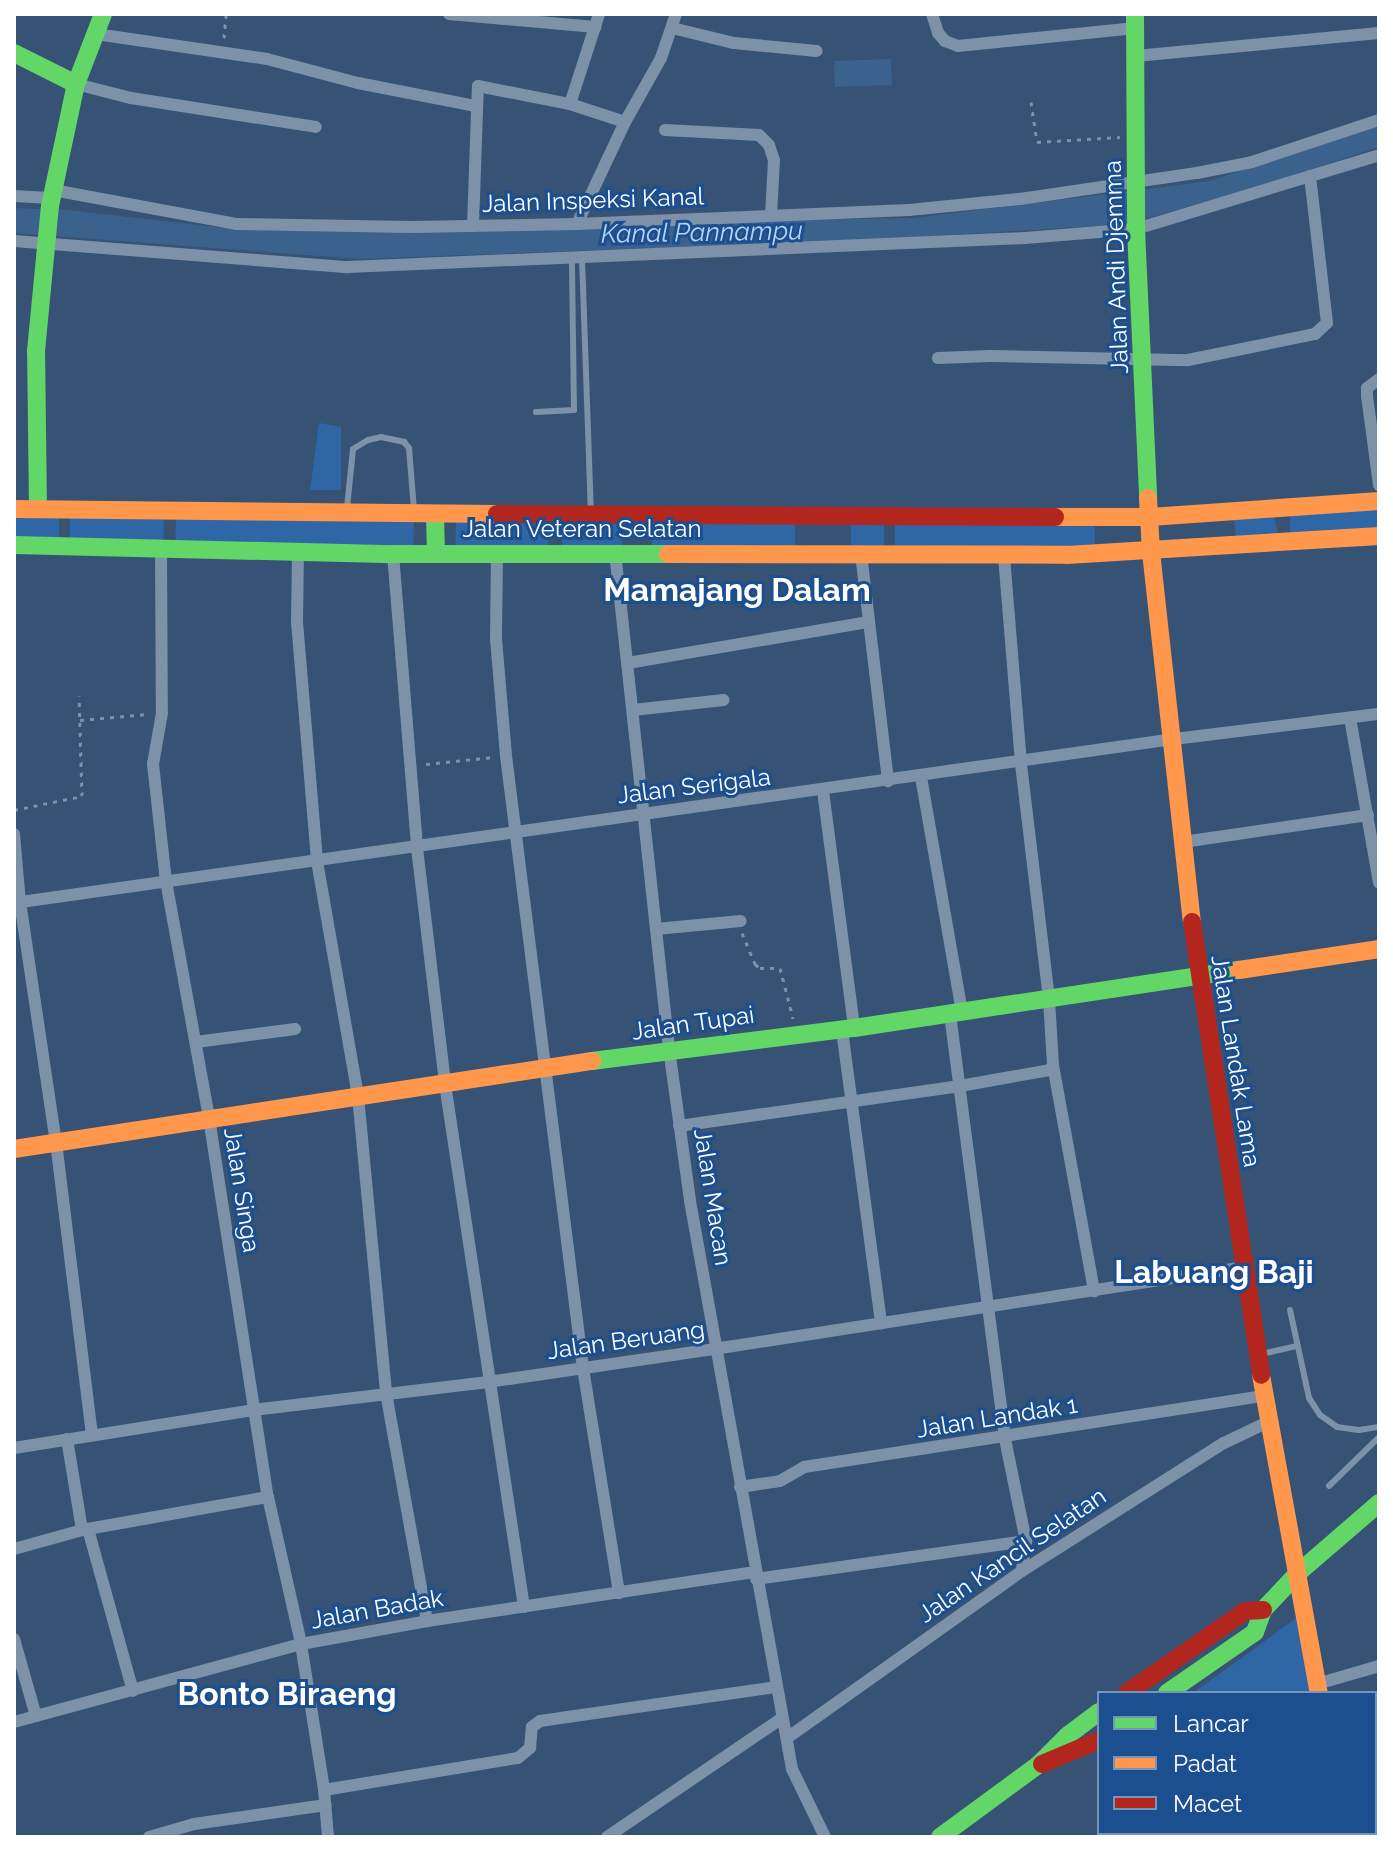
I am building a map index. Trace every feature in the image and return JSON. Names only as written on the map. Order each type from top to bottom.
[{"type":"main road","points":[[38,509],[36,351],[51,198],[76,84],[103,14]]},
{"type":"main road","name":"Jalan Andi Djemma","points":[[1136,21],[1136,225],[1150,517]]},
{"type":"main road","points":[[14,53],[76,84]]},
{"type":"main road","name":"Jalan Veteran Selatan","points":[[14,509],[805,517],[1150,517],[1379,501]]},
{"type":"main road","points":[[435,514],[436,554]]},
{"type":"main road","points":[[802,553],[805,517]]},
{"type":"main road","points":[[1150,517],[1151,552]]},
{"type":"main road","name":"Jalan Veteran Selatan","points":[[14,545],[393,554],[1004,555],[1151,552],[1379,536]]},
{"type":"main road","name":"Jalan Landak Lama","points":[[1151,552],[1174,739],[1198,979],[1264,1396],[1318,1688]]},
{"type":"main road","name":"Jalan Tupai","points":[[14,1149],[669,1049],[848,1029],[1198,979],[1379,949]]},
{"type":"main road","points":[[1170,1691],[1255,1632],[1263,1610],[1298,1573],[1379,1503]]},
{"type":"main road","points":[[1130,1691],[1245,1611],[1263,1610]]},
{"type":"main road","points":[[940,1837],[1038,1765],[1067,1736],[1097,1714]]},
{"type":"main road","points":[[1038,1765],[1097,1741]]},
{"type":"street","points":[[449,14],[595,27]]},
{"type":"street","points":[[570,104],[599,14]]},
{"type":"street","points":[[577,224],[625,122],[661,58],[676,14]]},
{"type":"street","points":[[932,14],[938,33],[945,41],[958,46],[1136,21]]},
{"type":"street","points":[[672,28],[734,43],[817,51]]},
{"type":"street","points":[[1136,56],[1379,33]]},
{"type":"street","points":[[96,34],[223,52],[475,106]]},
{"type":"street","points":[[76,84],[131,98],[316,127]]},
{"type":"street","points":[[473,226],[475,106],[477,89],[482,85],[570,104],[625,122]]},
{"type":"street","name":"Jalan Inspeksi Kanal","points":[[14,196],[51,198],[236,224],[577,224],[909,210],[1135,186],[1252,162],[1379,120]]},
{"type":"street","points":[[665,130],[759,135],[769,145],[774,160],[771,215]]},
{"type":"street","points":[[14,241],[348,267],[1025,238],[1136,225],[1379,155]]},
{"type":"street","points":[[938,358],[1201,358],[1315,334],[1325,327],[1310,176]]},
{"type":"street","points":[[1379,379],[1367,388],[1367,396],[1379,485]]},
{"type":"street","name":"Jalan Singa","points":[[161,547],[162,713],[153,764],[166,881],[209,1118],[268,1497],[301,1644],[324,1790],[328,1837]]},
{"type":"street","points":[[298,552],[297,622],[317,861],[358,1096],[386,1393],[427,1621]]},
{"type":"street","name":"Jalan Macan","points":[[615,552],[669,1049],[714,1349],[792,1769],[825,1837]]},
{"type":"street","points":[[393,554],[417,848],[445,1084],[524,1607]]},
{"type":"street","points":[[497,554],[496,639],[506,756],[583,1368],[619,1593]]},
{"type":"street","points":[[861,554],[888,781]]},
{"type":"street","points":[[1004,555],[1021,763],[1049,999],[1053,1065],[1094,1291]]},
{"type":"street","points":[[628,663],[868,622]]},
{"type":"street","points":[[633,710],[723,700]]},
{"type":"street","name":"Jalan Serigala","points":[[17,902],[823,791],[1174,739],[1379,714]]},
{"type":"street","points":[[1350,718],[1379,882]]},
{"type":"street","points":[[921,777],[956,1013],[960,1086],[1005,1439],[1026,1541],[1022,1571]]},
{"type":"street","points":[[823,791],[848,1029],[852,1103],[881,1323]]},
{"type":"street","points":[[1183,842],[1368,815]]},
{"type":"street","points":[[14,834],[17,902],[56,1142],[92,1434]]},
{"type":"street","points":[[656,929],[741,921]]},
{"type":"street","points":[[196,1042],[295,1029]]},
{"type":"street","points":[[679,1126],[960,1086],[1050,1070],[1053,1065]]},
{"type":"street","name":"Jalan Beruang","points":[[14,1448],[253,1410],[488,1382],[714,1349],[1244,1267]]},
{"type":"street","name":"Jalan Landak 1","points":[[740,1487],[780,1481],[804,1467],[1005,1439],[1264,1396]]},
{"type":"street","name":"Jalan Kancil Selatan","points":[[787,1738],[1022,1571],[1224,1443],[1270,1421]]},
{"type":"street","points":[[67,1439],[85,1529],[133,1691]]},
{"type":"street","points":[[14,1549],[85,1529],[268,1497]]},
{"type":"street","name":"Jalan Badak","points":[[14,1722],[301,1644],[427,1621],[1026,1541]]},
{"type":"street","points":[[14,1639],[36,1716]]},
{"type":"street","points":[[1318,1688],[1379,1666]]},
{"type":"street","points":[[324,1790],[518,1758],[530,1748],[532,1727],[540,1721],[777,1687]]},
{"type":"street","points":[[607,1837],[782,1718]]},
{"type":"street","points":[[149,1837],[194,1824],[326,1805]]},
{"type":"lane","points":[[536,412],[574,410],[577,258]]},
{"type":"lane","points":[[577,258],[591,515]]},
{"type":"lane","points":[[346,513],[353,449],[381,437],[404,442],[409,448],[414,514]]},
{"type":"lane","points":[[1290,1310],[1309,1398],[1320,1415],[1337,1427],[1359,1430],[1379,1427]]},
{"type":"lane","points":[[1258,1355],[1297,1346]]},
{"type":"lane","points":[[1329,1486],[1379,1437]]},
{"type":"path","points":[[223,52],[226,14]]},
{"type":"path","points":[[1031,102],[1037,142],[1135,136]]},
{"type":"path","points":[[14,810],[82,796],[79,696]]},
{"type":"path","points":[[80,720],[162,713]]},
{"type":"path","points":[[410,766],[506,756]]},
{"type":"path","points":[[741,921],[755,964],[760,968],[780,968],[796,1034]]},
{"type":"shaded area","points":[[319,423],[341,427],[341,490],[310,490]]},
{"type":"shaded area","points":[[1290,501],[1379,501],[1379,536],[1290,536]]},
{"type":"shaded area","points":[[1272,508],[1280,543],[1237,546],[1233,511]]},
{"type":"shaded area","points":[[14,509],[59,509],[59,545],[14,545]]},
{"type":"shaded area","points":[[70,509],[164,511],[163,548],[69,546]]},
{"type":"shaded area","points":[[176,511],[414,515],[413,551],[175,547]]},
{"type":"shaded area","points":[[456,514],[549,516],[548,556],[455,554]]},
{"type":"shaded area","points":[[562,515],[622,515],[622,553],[562,553]]},
{"type":"shaded area","points":[[652,516],[795,516],[795,552],[652,552]]},
{"type":"shaded area","points":[[851,517],[884,517],[884,554],[851,554]]},
{"type":"shaded area","points":[[895,517],[1095,517],[1095,554],[895,554]]},
{"type":"shaded area","points":[[1306,1611],[1314,1691],[1196,1691]]},
{"type":"water","points":[[891,59],[892,85],[835,87],[834,61]]},
{"type":"water","name":"Kanal Pannampu","points":[[1379,123],[1379,147],[1255,188],[1126,224],[873,240],[358,259],[14,233],[14,208],[68,210],[233,229],[913,218],[1210,181]]},
{"type":"traffic: fast","points":[[38,509],[36,351],[50,206],[76,84],[103,14]]},
{"type":"traffic: fast","points":[[1135,14],[1136,229],[1148,498]]},
{"type":"traffic: fast","points":[[14,53],[76,84]]},
{"type":"traffic: fast","points":[[435,514],[436,554]]},
{"type":"traffic: fast","points":[[14,545],[393,554],[668,554]]},
{"type":"traffic: fast","points":[[592,1061],[854,1028],[1239,970]]},
{"type":"traffic: fast","points":[[1170,1691],[1255,1632],[1263,1610],[1298,1573],[1379,1503]]},
{"type":"traffic: fast","points":[[940,1837],[1038,1765],[1067,1736],[1097,1714]]},
{"type":"traffic: slow","points":[[1148,498],[1151,552],[1192,922]]},
{"type":"traffic: slow","points":[[1055,517],[1150,517],[1379,501]]},
{"type":"traffic: slow","points":[[14,509],[497,514]]},
{"type":"traffic: slow","points":[[668,554],[1067,555],[1379,536]]},
{"type":"traffic: slow","points":[[1239,970],[1379,949]]},
{"type":"traffic: slow","points":[[14,1149],[592,1061]]},
{"type":"traffic: slow","points":[[1261,1375],[1319,1691]]},
{"type":"traffic: jam","points":[[497,514],[1055,517]]},
{"type":"traffic: jam","points":[[1192,922],[1261,1375]]},
{"type":"traffic: jam","points":[[1130,1691],[1245,1611],[1263,1610]]},
{"type":"traffic: jam","points":[[1042,1764],[1097,1741]]},
{"type":"district","name":"Mamajang Dalam","points":[[737,590]]},
{"type":"district","name":"Labuang Baji","points":[[1214,1272]]},
{"type":"district","name":"Bonto Biraeng","points":[[287,1694]]}]
